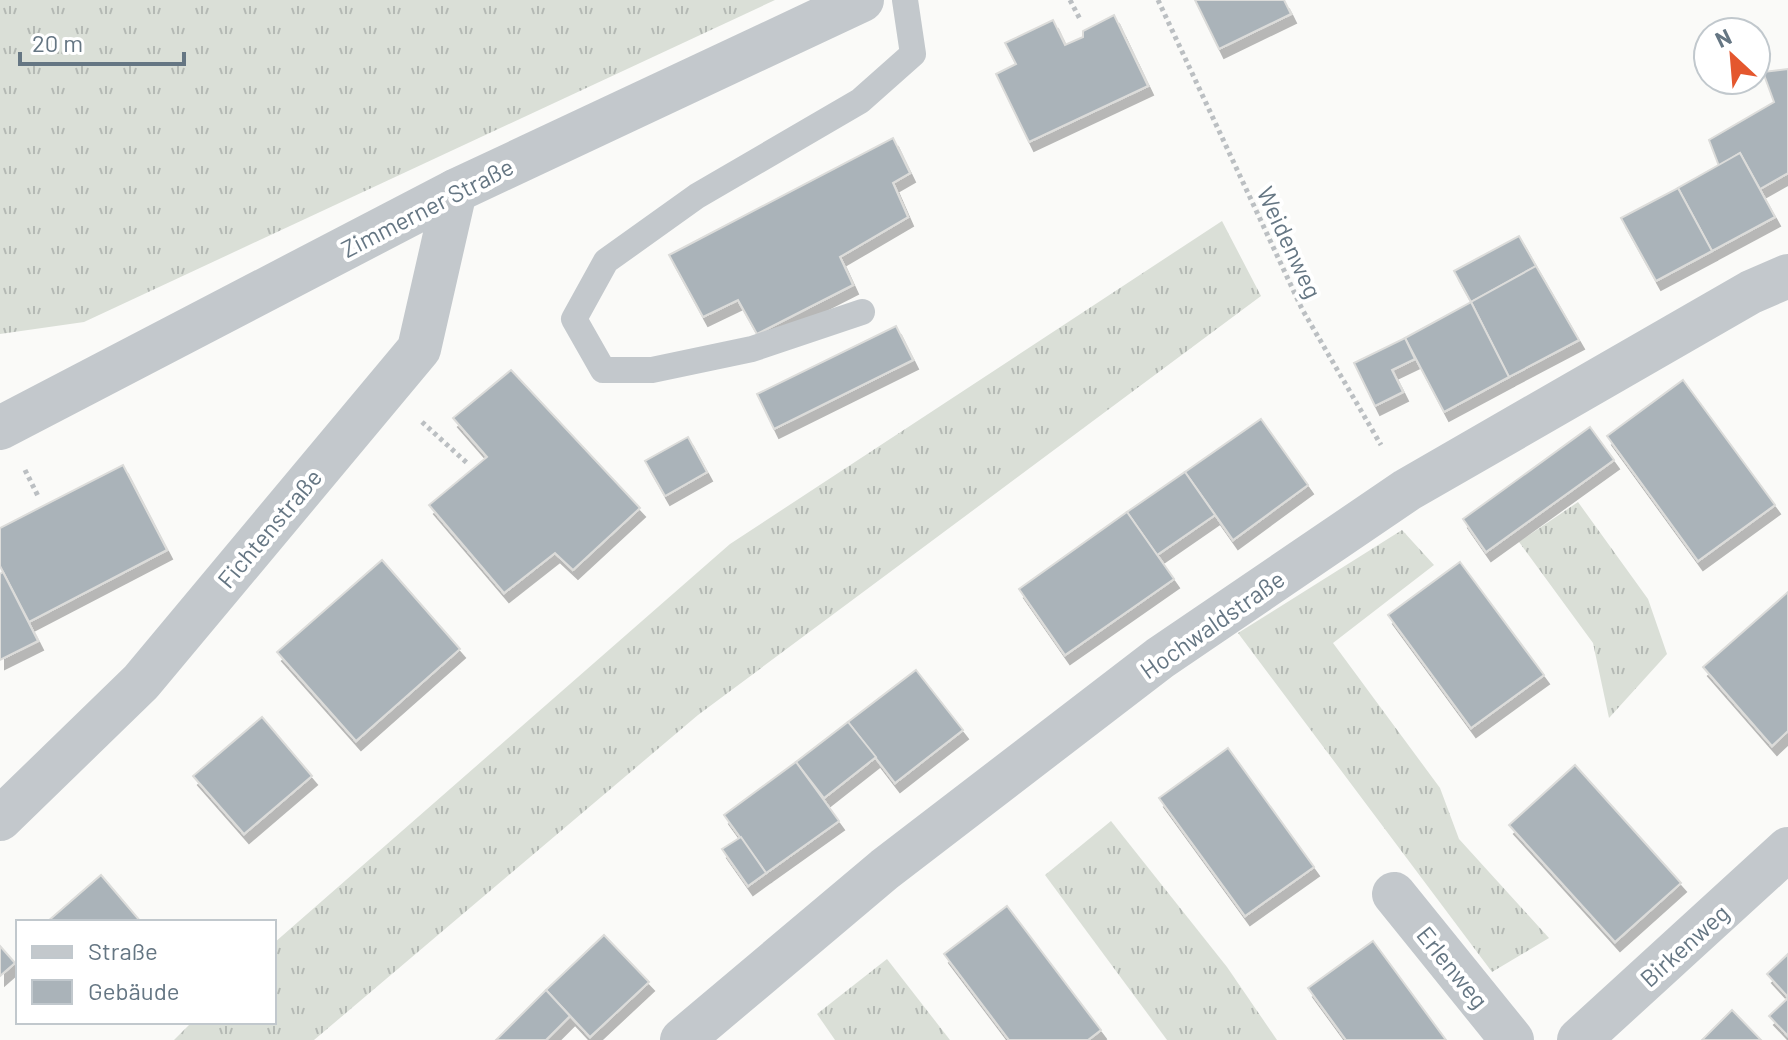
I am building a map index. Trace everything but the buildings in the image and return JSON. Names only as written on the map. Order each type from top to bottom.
[{"type":"street","name":"Zimmerner Straße","points":[[0,428],[455,191],[862,0]]},
{"type":"street","name":"Fichtenstraße","points":[[0,819],[141,682],[419,349],[455,191]]},
{"type":"street","name":"Hochwaldstraße","points":[[682,1040],[885,869],[1160,658],[1407,490],[1751,292],[1788,276]]},
{"type":"street","name":"Birkenweg","points":[[1579,1040],[1788,849]]},
{"type":"street","name":"Erlenweg","points":[[1394,894],[1512,1040]]},
{"type":"lane","points":[[862,312],[752,349],[652,370],[603,370],[574,319],[606,261],[697,196],[860,101],[913,54],[905,0]]},
{"type":"path","points":[[1070,0],[1081,21]]},
{"type":"path","name":"Weidenweg","points":[[1158,0],[1302,309],[1407,490]]},
{"type":"path","points":[[386,389],[467,463]]},
{"type":"green space","points":[[0,0],[775,0],[84,322],[0,334]]},
{"type":"green space","points":[[1222,221],[1261,296],[698,715],[314,1040],[174,1040],[190,1024],[276,1024],[276,941],[730,544]]},
{"type":"green space","points":[[1578,502],[1648,599],[1667,654],[1609,718],[1593,643],[1519,542]]},
{"type":"green space","points":[[1402,530],[1434,565],[1333,643],[1440,788],[1459,839],[1549,938],[1492,972],[1238,633]]},
{"type":"green space","points":[[1111,821],[1227,967],[1277,1040],[1167,1040],[1045,875]]},
{"type":"green space","points":[[887,959],[950,1040],[835,1040],[817,1014]]}]
